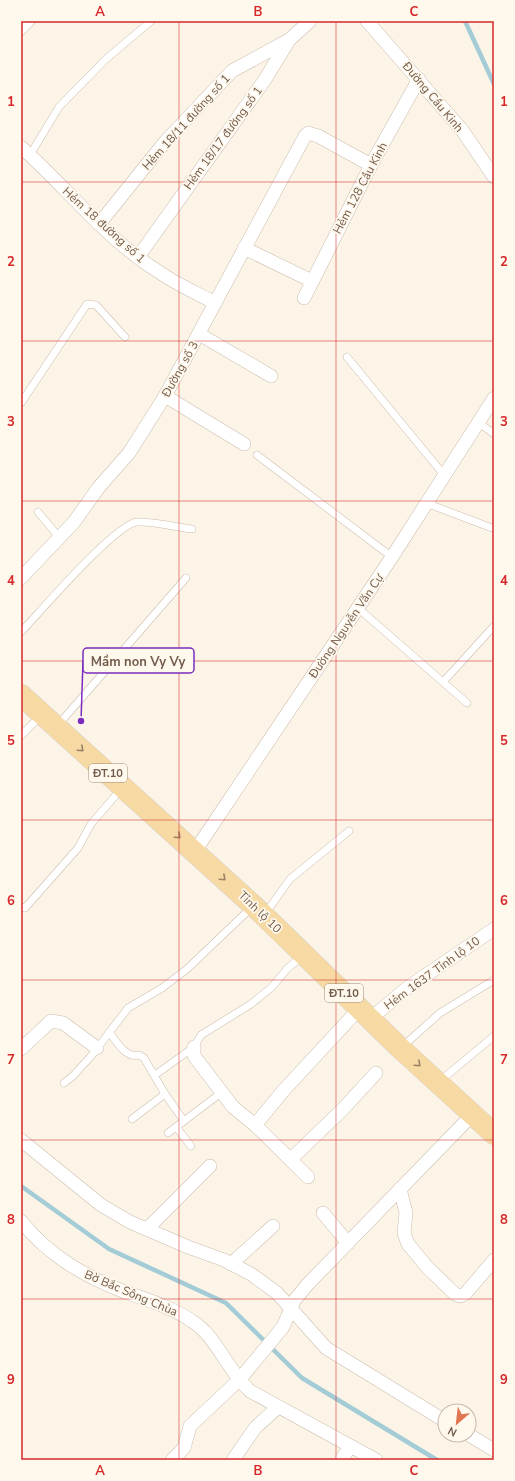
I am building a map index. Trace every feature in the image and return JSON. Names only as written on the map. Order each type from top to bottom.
[{"type":"main road","name":"Tỉnh lộ 10","points":[[21,695],[195,851],[304,954],[400,1048],[494,1134]]},
{"type":"street","points":[[21,28],[28,21]]},
{"type":"street","name":"Hẻm 18/17 đường số 1","points":[[138,257],[264,81],[289,40],[310,21]]},
{"type":"street","name":"Đường Cầu Kinh","points":[[367,21],[462,130],[494,177]]},
{"type":"street","name":"Hẻm 18/11 đường số 1","points":[[99,224],[165,142],[232,71],[289,40]]},
{"type":"street","name":"Hẻm 128 Cầu Kinh","points":[[304,298],[371,165],[419,79]]},
{"type":"street","name":"Đường số 3","points":[[21,578],[59,537],[129,454],[165,396],[305,136],[308,133],[318,136],[371,165]]},
{"type":"street","name":"Hẻm 18 đường số 1","points":[[25,151],[99,224],[138,257],[159,272],[215,303]]},
{"type":"street","points":[[244,248],[312,281]]},
{"type":"street","points":[[199,334],[271,376]]},
{"type":"street","points":[[165,396],[244,444]]},
{"type":"street","name":"Đường Nguyễn Văn Cự","points":[[195,851],[392,557],[494,398]]},
{"type":"street","name":"Hẻm 1637 Tỉnh lộ 10","points":[[255,1125],[283,1091],[365,1013],[407,988],[494,929]]},
{"type":"street","points":[[23,1047],[51,1021],[62,1023],[97,1048]]},
{"type":"street","points":[[194,1048],[194,1056],[233,1107],[255,1125],[308,1177]]},
{"type":"street","points":[[291,1159],[343,1109],[376,1073]]},
{"type":"street","points":[[172,1460],[184,1448],[190,1426],[240,1380],[283,1326],[294,1301],[307,1285],[473,1114]]},
{"type":"street","points":[[21,1140],[101,1205],[147,1229],[232,1264],[251,1274],[277,1293],[326,1348],[437,1416]]},
{"type":"street","points":[[147,1229],[210,1166]]},
{"type":"street","points":[[400,1189],[406,1213],[404,1233],[408,1244],[427,1267],[455,1294],[460,1296],[465,1294],[494,1260]]},
{"type":"street","points":[[323,1213],[348,1243]]},
{"type":"street","name":"Bờ Bắc Sông Chùa","points":[[21,1221],[31,1234],[63,1261],[90,1277],[168,1307],[194,1322],[216,1344],[240,1380],[250,1391],[376,1460]]},
{"type":"street","points":[[232,1264],[273,1226]]},
{"type":"street","points":[[233,1460],[255,1428],[278,1406]]},
{"type":"street","points":[[477,1440],[494,1450]]},
{"type":"street","points":[[341,1460],[350,1447]]},
{"type":"lane","points":[[25,151],[59,107],[106,59],[151,21]]},
{"type":"lane","points":[[21,403],[87,304],[96,305],[125,338]]},
{"type":"lane","points":[[347,357],[444,475]]},
{"type":"lane","points":[[478,422],[494,434]]},
{"type":"lane","points":[[257,455],[392,557]]},
{"type":"lane","points":[[426,504],[492,528]]},
{"type":"lane","points":[[38,512],[59,537]]},
{"type":"lane","points":[[21,632],[87,560],[119,532],[136,522],[192,529]]},
{"type":"lane","points":[[21,736],[49,720],[186,578]]},
{"type":"lane","points":[[358,608],[444,681],[467,703]]},
{"type":"lane","points":[[444,681],[494,626]]},
{"type":"lane","points":[[21,907],[25,908],[78,848],[91,824],[123,787]]},
{"type":"lane","points":[[64,1082],[73,1076],[128,1008],[162,988],[187,969],[258,911],[290,879],[349,831]]},
{"type":"lane","points":[[155,1075],[194,1048],[201,1035],[251,1004],[272,987],[287,969],[304,954]]},
{"type":"lane","points":[[400,1048],[440,1013],[494,980]]},
{"type":"lane","points":[[109,1032],[128,1054],[135,1057],[140,1055],[144,1058],[165,1094],[184,1121]]},
{"type":"lane","points":[[438,1083],[494,1036]]},
{"type":"lane","points":[[168,1133],[221,1093]]},
{"type":"lane","points":[[132,1119],[165,1094]]},
{"type":"lane","points":[[176,1127],[191,1146]]},
{"type":"waterway","points":[[465,21],[494,84]]},
{"type":"waterway","points":[[21,1186],[109,1249],[226,1303],[302,1378],[437,1460]]},
{"type":"place","name":"Mầm non Vy Vy","points":[[81,721]]}]
